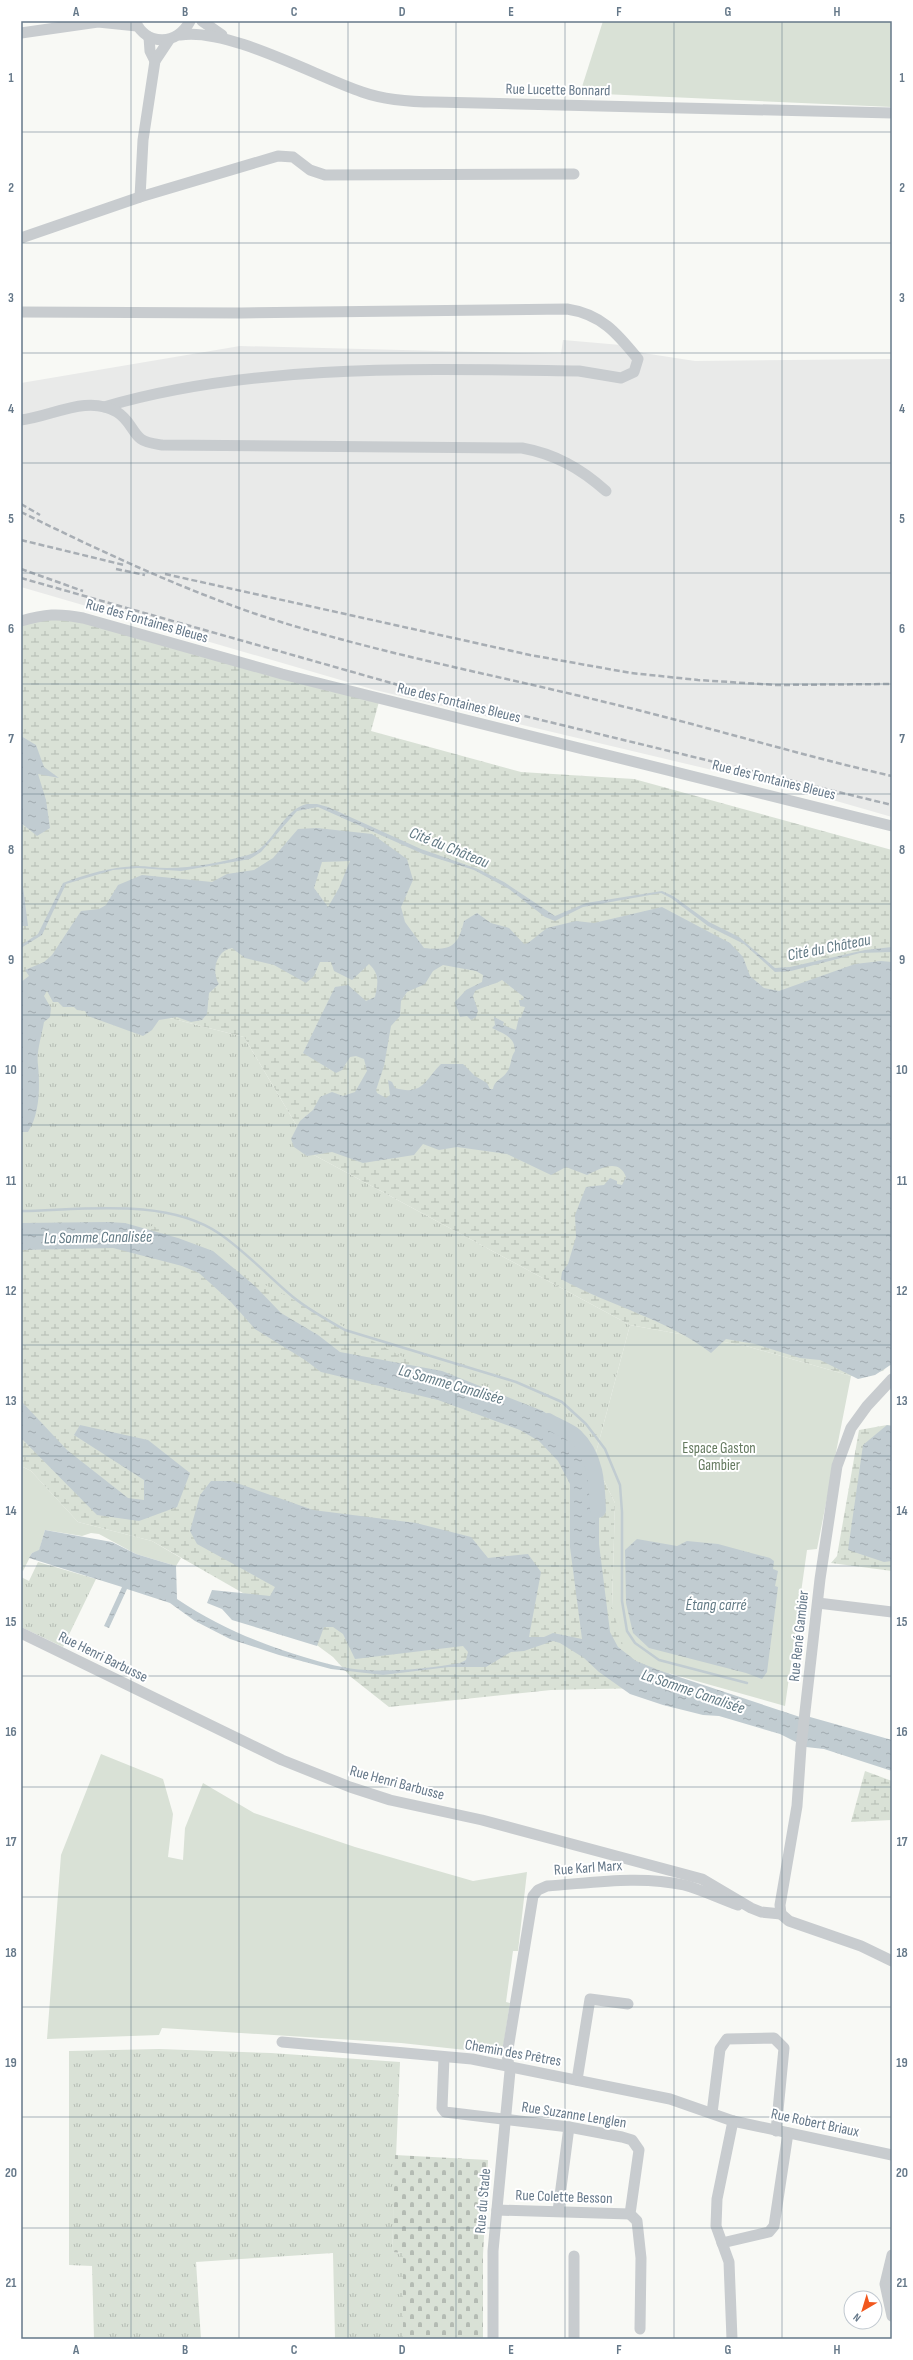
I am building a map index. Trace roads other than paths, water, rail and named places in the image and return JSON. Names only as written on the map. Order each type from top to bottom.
[{"type":"street","points":[[140,197],[142,140],[155,61],[169,40],[180,35],[190,21]]},
{"type":"street","name":"Rue Lucette Bonnard","points":[[202,21],[233,41]]},
{"type":"street","points":[[21,33],[100,22],[136,23],[149,37],[169,40]]},
{"type":"street","name":"Rue Lucette Bonnard","points":[[180,35],[191,33],[209,34],[233,41],[364,93],[392,99],[423,102],[892,113]]},
{"type":"street","points":[[149,37],[150,51],[155,61]]},
{"type":"street","points":[[21,238],[140,197],[278,156],[293,157],[310,170],[324,175],[574,174]]},
{"type":"street","points":[[21,312],[241,314],[567,309],[591,314],[623,341],[638,359],[634,372],[621,378],[579,371],[303,373],[195,387],[136,397],[104,407],[90,406],[69,408],[21,420]]},
{"type":"street","points":[[104,407],[128,421],[141,439],[162,445],[522,448],[563,460],[585,473],[606,491]]},
{"type":"street","name":"Rue des Fontaines Bleues","points":[[21,621],[45,614],[61,613],[83,618],[282,674],[892,826]]},
{"type":"street","name":"Rue René Gambier","points":[[781,1914],[780,1905],[796,1806],[801,1747],[818,1603],[832,1497],[841,1451],[855,1422],[892,1379]]},
{"type":"street","points":[[818,1603],[892,1612]]},
{"type":"street","name":"Rue Henri Barbusse","points":[[21,1633],[302,1769],[390,1800],[482,1820],[702,1879],[744,1904],[761,1912],[781,1914]]},
{"type":"street","name":"Rue Karl Marx","points":[[508,2066],[507,2056],[533,1896],[538,1890],[547,1886],[632,1881],[661,1881],[685,1886],[738,1905],[744,1904]]},
{"type":"street","points":[[781,1914],[789,1921],[861,1946],[892,1962]]},
{"type":"street","points":[[577,2080],[590,1999],[628,2004]]},
{"type":"street","points":[[712,2113],[720,2049],[727,2039],[774,2038],[784,2048],[776,2131]]},
{"type":"street","name":"Chemin des Prêtres","points":[[282,2042],[472,2059],[670,2099],[733,2120]]},
{"type":"street","name":"Rue Suzanne Lenglen","points":[[444,2057],[442,2108],[445,2112],[569,2127],[632,2140],[639,2150],[630,2214]]},
{"type":"street","name":"Rue du Stade","points":[[493,2339],[493,2251],[506,2120],[508,2066]]},
{"type":"street","points":[[732,2339],[729,2262],[716,2226],[717,2199],[733,2120]]},
{"type":"street","name":"Rue Robert Briaux","points":[[733,2120],[776,2131],[892,2155]]},
{"type":"street","points":[[558,2211],[569,2127]]},
{"type":"street","points":[[722,2243],[769,2232],[774,2226],[788,2133]]},
{"type":"street","name":"Rue Colette Besson","points":[[497,2210],[630,2214]]},
{"type":"street","points":[[630,2214],[636,2221],[641,2258],[640,2329]]},
{"type":"street","points":[[892,2255],[885,2284],[892,2316]]},
{"type":"street","points":[[574,2256],[574,2339]]},
{"type":"water","points":[[21,736],[36,745],[44,767],[59,778],[38,774],[46,800],[50,828],[37,836],[21,823]]},
{"type":"water","points":[[307,804],[317,804],[328,807],[421,849],[478,869],[504,882],[555,916],[586,903],[662,891],[673,896],[709,922],[739,937],[775,968],[790,967],[865,950],[892,947],[892,952],[860,953],[791,971],[775,972],[744,944],[708,926],[671,898],[661,893],[583,907],[555,921],[545,917],[509,889],[474,870],[423,854],[318,807],[297,811],[261,852],[250,859],[181,871],[138,868],[113,870],[66,884],[42,935],[21,948],[21,945],[38,934],[63,883],[108,869],[137,866],[167,868],[197,866],[248,855],[257,851],[264,845],[290,814]]},
{"type":"water","points":[[317,828],[372,834],[407,859],[413,880],[401,907],[405,922],[424,948],[440,949],[452,945],[459,937],[464,921],[477,913],[491,923],[509,928],[524,944],[528,943],[547,928],[576,921],[594,923],[662,907],[730,943],[743,957],[750,976],[764,988],[779,991],[855,964],[881,961],[892,962],[892,1364],[875,1375],[858,1379],[820,1360],[800,1358],[755,1344],[726,1339],[711,1353],[676,1331],[580,1289],[561,1279],[562,1272],[568,1264],[576,1237],[575,1215],[586,1187],[604,1185],[610,1178],[617,1181],[617,1184],[622,1185],[626,1177],[619,1167],[608,1166],[587,1175],[566,1167],[551,1175],[507,1154],[457,1147],[439,1150],[423,1144],[414,1155],[363,1163],[332,1152],[307,1156],[294,1147],[291,1139],[300,1121],[313,1110],[320,1097],[332,1092],[343,1096],[355,1092],[367,1071],[364,1059],[356,1056],[350,1057],[342,1070],[336,1073],[303,1053],[335,987],[348,985],[366,1001],[375,997],[377,975],[369,964],[352,980],[334,971],[331,962],[320,962],[314,976],[306,983],[274,965],[245,958],[232,948],[222,953],[216,962],[215,974],[219,984],[209,993],[207,1014],[202,1020],[191,1022],[177,1017],[159,1020],[152,1030],[143,1036],[88,1016],[85,1011],[77,1010],[74,1007],[63,1007],[58,1002],[53,1002],[47,991],[44,996],[51,1008],[50,1017],[44,1022],[38,1049],[39,1091],[37,1108],[32,1125],[28,1132],[21,1132],[21,982],[29,976],[25,970],[44,962],[52,955],[81,911],[99,909],[106,905],[118,885],[142,875],[212,882],[227,874],[254,870],[273,858],[298,829]],"holes":[[[350,861],[339,888],[328,907],[314,888],[322,862]],[[443,965],[476,971],[483,975],[482,982],[466,990],[455,1002],[460,1017],[467,1016],[471,1020],[476,1017],[478,1011],[473,996],[475,991],[502,980],[524,997],[523,1000],[519,1000],[520,1006],[525,1007],[521,1018],[519,1017],[516,1030],[503,1025],[504,1022],[494,1017],[495,1025],[492,1028],[508,1036],[515,1046],[515,1051],[512,1056],[509,1069],[495,1084],[493,1089],[490,1089],[487,1083],[475,1076],[463,1064],[441,1064],[427,1081],[418,1088],[412,1090],[395,1088],[392,1082],[388,1080],[390,1095],[386,1098],[377,1093],[376,1090],[384,1066],[391,1026],[400,1016],[401,1001],[407,992],[425,984],[433,971]]]},
{"type":"water","points":[[21,877],[22,879],[28,926],[21,926]]},
{"type":"water","points":[[21,1223],[125,1223],[178,1238],[213,1251],[255,1286],[281,1313],[318,1335],[340,1352],[442,1371],[543,1411],[558,1422],[578,1443],[595,1477],[599,1499],[599,1544],[610,1632],[618,1647],[636,1661],[661,1671],[800,1717],[810,1717],[892,1740],[892,1771],[824,1749],[806,1747],[780,1734],[719,1716],[703,1715],[663,1705],[630,1694],[599,1672],[584,1658],[560,1643],[553,1641],[524,1651],[511,1652],[486,1667],[449,1667],[383,1675],[331,1669],[279,1655],[230,1639],[195,1621],[170,1603],[127,1589],[109,1628],[104,1626],[122,1587],[29,1558],[32,1553],[39,1550],[45,1530],[112,1542],[136,1554],[176,1566],[177,1599],[192,1609],[238,1633],[270,1646],[304,1657],[342,1667],[378,1670],[425,1668],[460,1663],[466,1660],[468,1652],[463,1646],[355,1659],[343,1634],[333,1627],[324,1627],[317,1646],[232,1620],[222,1609],[207,1603],[212,1590],[270,1596],[275,1587],[197,1544],[190,1531],[200,1495],[211,1481],[231,1481],[313,1510],[416,1523],[471,1537],[488,1558],[528,1554],[541,1572],[529,1637],[544,1637],[553,1633],[582,1639],[570,1547],[570,1484],[558,1461],[539,1441],[520,1430],[438,1400],[321,1372],[305,1360],[255,1329],[231,1302],[199,1273],[182,1266],[113,1248],[21,1250]]},
{"type":"water","points":[[21,1383],[23,1403],[67,1450],[128,1498],[144,1500],[144,1480],[74,1435],[80,1425],[148,1440],[190,1473],[177,1507],[139,1521],[97,1515],[21,1438]]},
{"type":"water","points":[[887,1425],[892,1426],[892,1561],[884,1562],[848,1550],[863,1445]]},
{"type":"water","name":"Étang carré","points":[[637,1539],[677,1546],[687,1541],[718,1544],[770,1558],[774,1561],[773,1569],[778,1571],[775,1586],[778,1587],[767,1672],[762,1679],[746,1673],[649,1648],[633,1633],[626,1603],[625,1550]]},
{"type":"waterway","points":[[21,1211],[124,1208],[150,1210],[199,1222],[230,1241],[299,1302],[318,1315],[345,1330],[516,1382],[562,1402],[586,1424],[605,1449],[620,1485],[622,1512],[622,1601],[627,1631],[635,1643],[659,1660],[747,1683]]},
{"type":"waterway","name":"La Somme Canalisée","points":[[548,1421],[575,1436],[587,1452],[596,1480],[598,1510]]},
{"type":"railway","points":[[21,504],[40,515]]},
{"type":"railway","points":[[21,512],[108,554],[196,592],[300,628],[390,652],[572,694],[892,776]]},
{"type":"railway","points":[[21,540],[124,565]]},
{"type":"railway","points":[[21,569],[83,591]]},
{"type":"railway","points":[[116,569],[145,575]]},
{"type":"railway","points":[[165,574],[530,655],[631,673],[698,680],[776,685],[892,684]]},
{"type":"railway","points":[[21,578],[409,688],[892,805]]},
{"type":"water label","name":"Cité du Château","points":[[449,848]]},
{"type":"water label","name":"Cité du Château","points":[[829,948]]},
{"type":"park label","name":"Espace Gaston Gambier","points":[[719,1456]]}]
